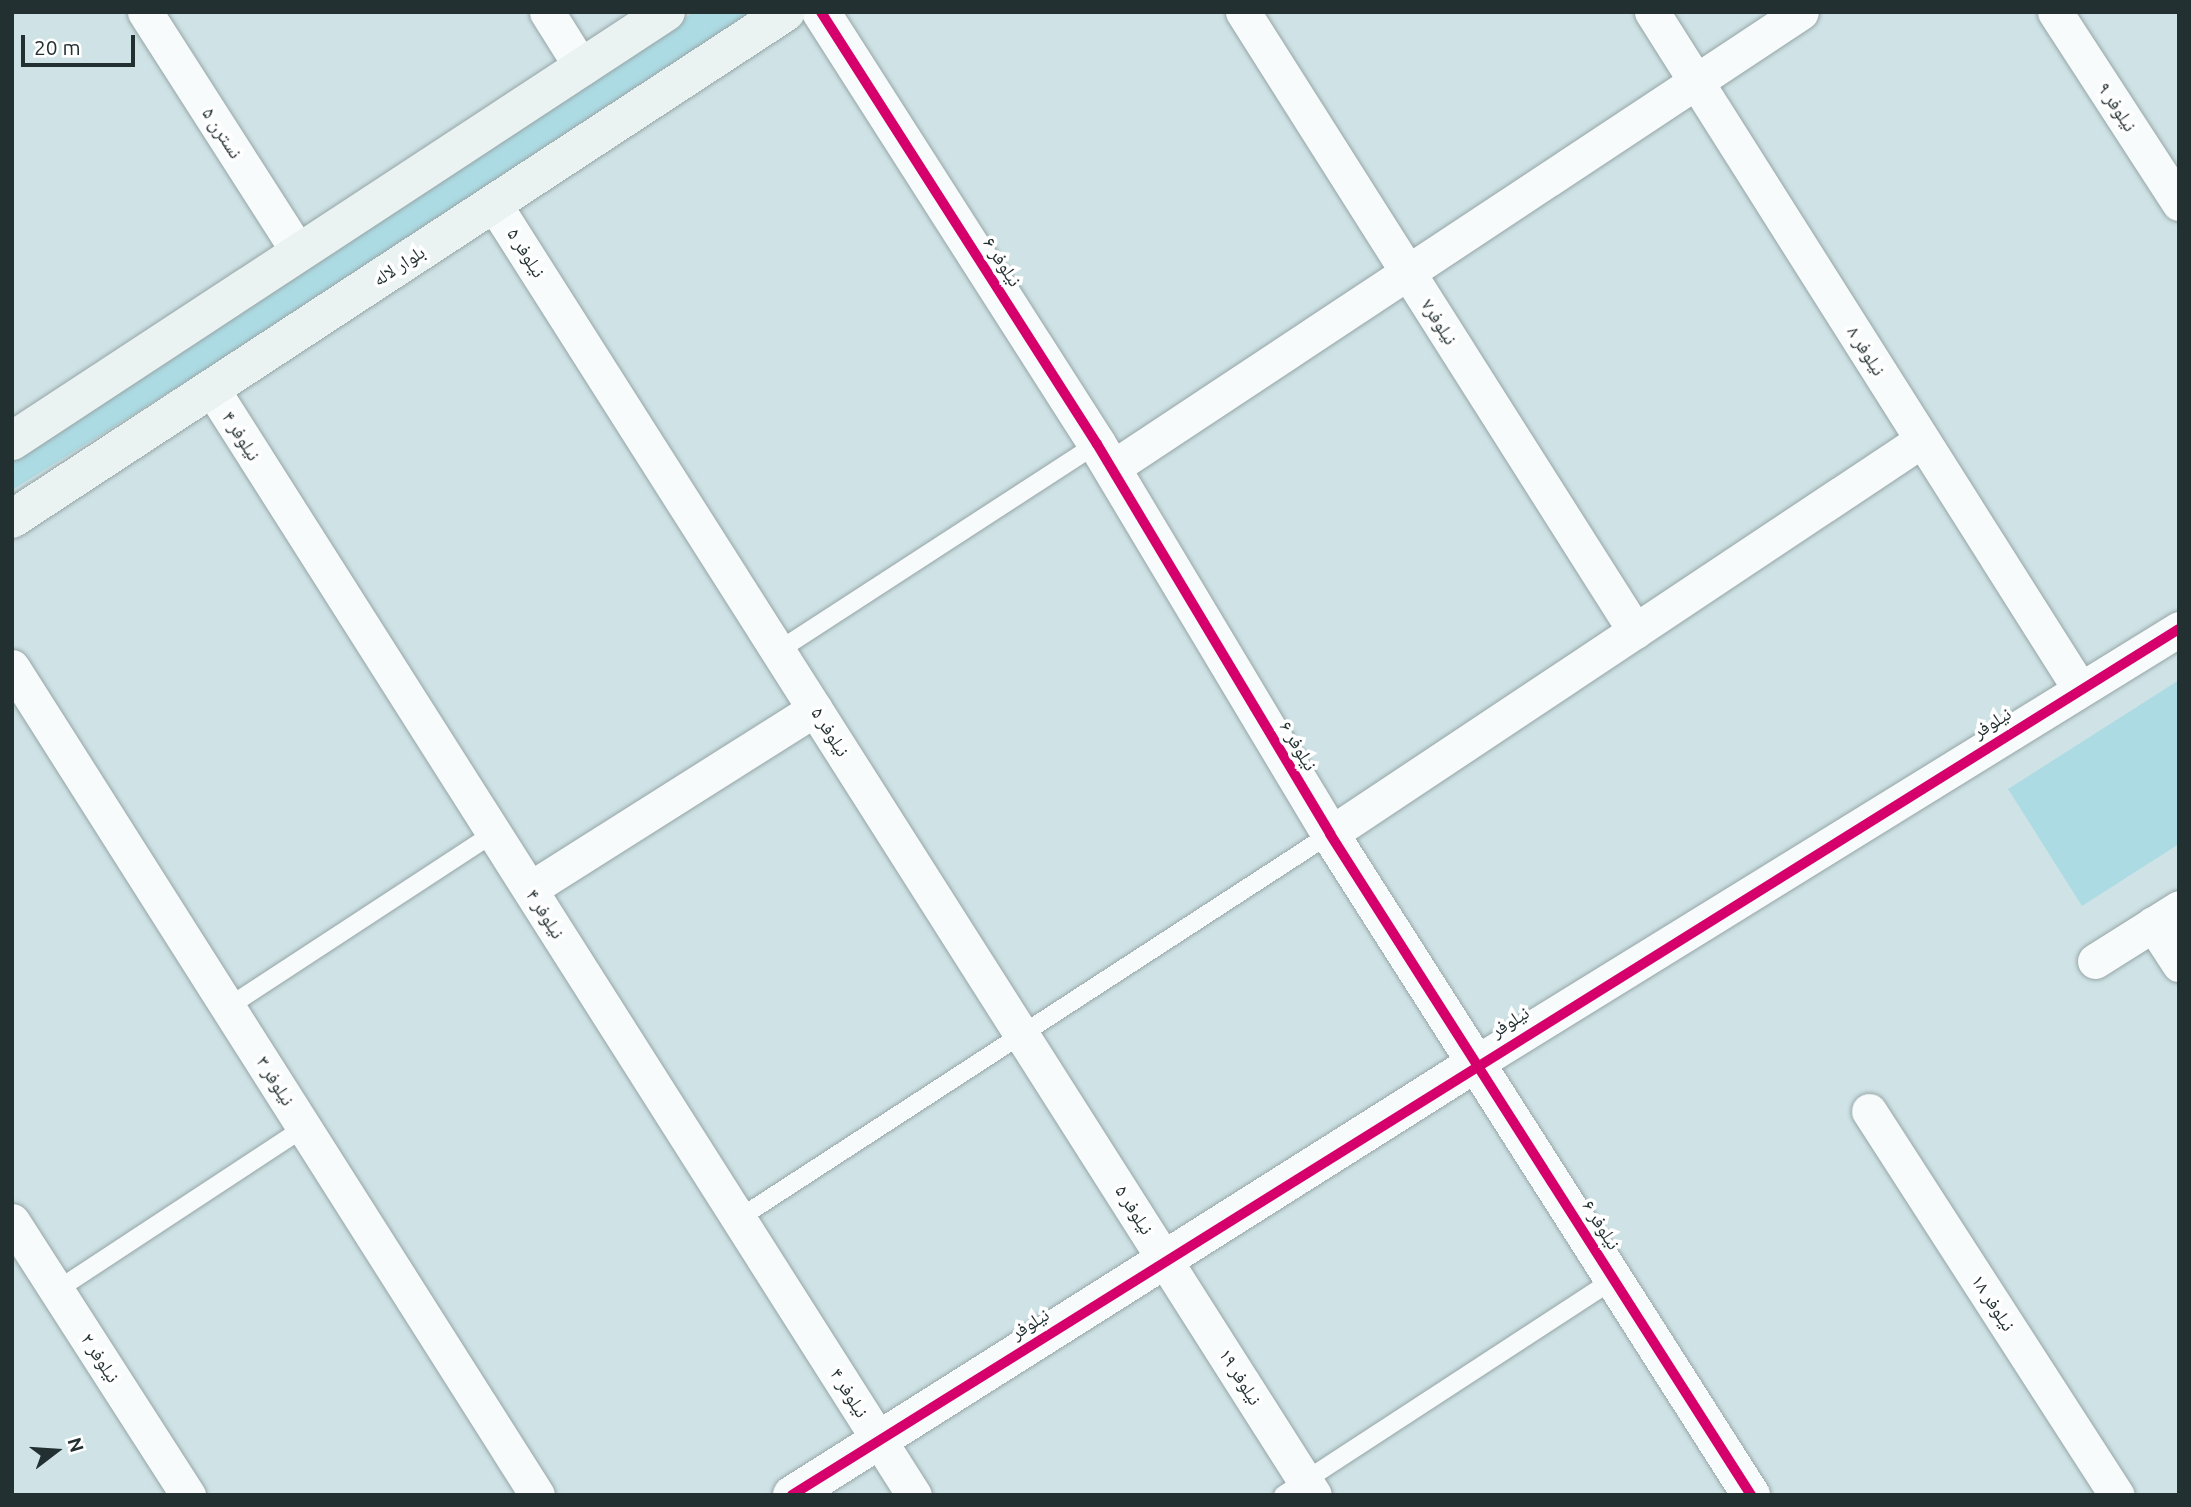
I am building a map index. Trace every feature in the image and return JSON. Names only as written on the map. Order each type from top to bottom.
[{"type":"main road","points":[[13,439],[666,12]]},
{"type":"main road","name":"بلوار لاله","points":[[12,519],[786,12]]},
{"type":"street","name":"نسترن ۵","points":[[145,12],[299,253]]},
{"type":"street","points":[[547,12],[582,68]]},
{"type":"street","name":"نیلوفر ۶","points":[[821,12],[1104,456],[1330,834],[1751,1495]]},
{"type":"street","name":"نیلوفر۷","points":[[1243,12],[1635,631]]},
{"type":"street","name":"نیلوفر ۸","points":[[1652,12],[2080,689]]},
{"type":"street","points":[[1104,456],[1405,269],[1801,12]]},
{"type":"street","name":"نیلوفر ۹","points":[[2055,12],[2179,203]]},
{"type":"street","name":"نیلوفر ۵","points":[[494,204],[1165,1259]]},
{"type":"street","name":"نیلوفر ۴","points":[[212,389],[914,1495]]},
{"type":"street","points":[[1330,834],[1922,440]]},
{"type":"street","name":"نیلوفر","points":[[792,1495],[1476,1063],[2179,629]]},
{"type":"street","name":"نیلوفر ۳","points":[[12,667],[537,1495]]},
{"type":"street","points":[[530,889],[815,709]]},
{"type":"street","points":[[2095,961],[2166,916],[2179,964]]},
{"type":"street","name":"نیلوفر ۱۸","points":[[1869,1111],[2116,1495]]},
{"type":"street","name":"نیلوفر ۲","points":[[14,1227],[188,1495]]},
{"type":"street","name":"نیلوفر ۱۹","points":[[1165,1259],[1301,1490]]},
{"type":"lane","points":[[778,651],[1104,456]]},
{"type":"lane","points":[[228,1007],[494,833]]},
{"type":"lane","points":[[738,1219],[1330,834]]},
{"type":"lane","points":[[57,1290],[304,1128]]},
{"type":"lane","points":[[1301,1490],[1614,1279]]},
{"type":"shaded area","points":[[694,12],[756,12],[333,290],[12,490],[12,463]]},
{"type":"shaded area","points":[[2179,680],[2179,844],[2082,906],[2008,789]]},
{"type":"cycle path","points":[[821,12],[1097,444],[1330,834],[1751,1495]]},
{"type":"cycle path","points":[[792,1495],[2179,629]]}]
